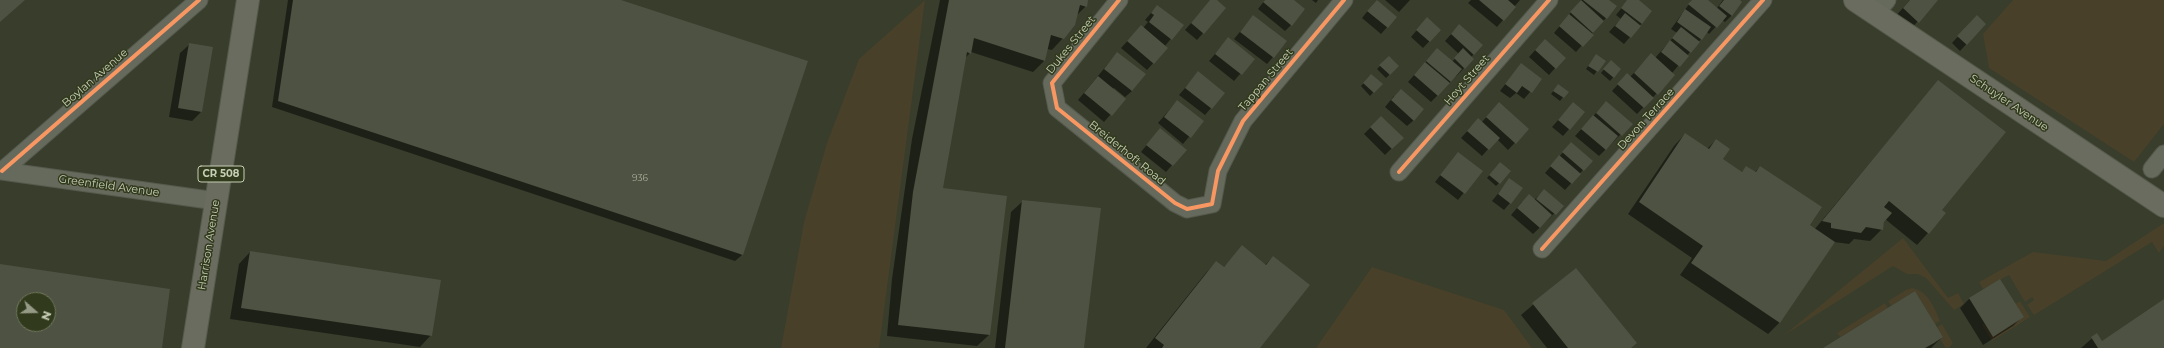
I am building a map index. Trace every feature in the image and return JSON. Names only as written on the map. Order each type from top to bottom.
[{"type":"main road","name":"Harrison Avenue","points":[[193,348],[248,0]]},
{"type":"main road","name":"Schuyler Avenue","points":[[1855,0],[1881,7],[2164,206]]},
{"type":"street","name":"Boylan Avenue","points":[[2,171],[199,0]]},
{"type":"street","name":"Dukes Street","points":[[1052,84],[1119,0]]},
{"type":"street","name":"Tappan Street","points":[[1212,204],[1218,171],[1243,121],[1344,0]]},
{"type":"street","name":"Hoyt Street","points":[[1399,172],[1549,0]]},
{"type":"street","name":"Devon Terrace","points":[[1542,249],[1763,0]]},
{"type":"street","name":"Breiderhoft Road","points":[[1052,84],[1057,108],[1175,203],[1187,208],[1212,204]]},
{"type":"street","points":[[2152,169],[2164,154]]},
{"type":"street","name":"Greenfield Avenue","points":[[2,171],[216,201]]},
{"type":"shaded area","points":[[925,0],[879,348],[781,348],[804,222],[827,143],[859,59]]},
{"type":"shaded area","points":[[2013,0],[2164,0],[2164,124],[2134,162],[1989,68],[1983,34]]},
{"type":"shaded area","points":[[2164,223],[2164,246],[2159,253],[2152,242],[2034,315],[2027,305],[2034,300],[2032,297],[2025,302],[2009,275],[1983,289],[1979,282],[2033,252],[2106,261]]},
{"type":"shaded area","points":[[1903,238],[1948,298],[1958,293],[1964,304],[1954,310],[1926,278],[1918,274],[1907,274],[1893,266],[1783,336]]},
{"type":"shaded area","points":[[1372,267],[1504,310],[1532,348],[1316,348]]},
{"type":"shaded area","points":[[1912,288],[1927,296],[1940,321],[1935,324],[1915,291],[1891,306],[1888,301]]},
{"type":"shaded area","points":[[2020,301],[2030,317],[1992,341],[1982,325],[1984,324],[1993,336],[2023,317],[2015,304]]},
{"type":"shaded area","points":[[1885,303],[1888,308],[1840,337],[1837,333]]},
{"type":"shaded area","points":[[1942,324],[1953,343],[1949,348],[1945,347],[1940,339],[1943,337],[1937,327]]},
{"type":"building","points":[[0,0],[25,0],[0,22]]},
{"type":"building","points":[[293,0],[621,0],[808,61],[743,255],[278,101]]},
{"type":"building","points":[[949,0],[1088,0],[1087,7],[1080,5],[1075,25],[1064,39],[1051,35],[1045,61],[974,38],[971,54],[967,52],[943,188],[1007,196],[990,335],[898,325],[913,192]]},
{"type":"building","points":[[1210,0],[1217,0],[1226,8],[1204,34],[1191,23]]},
{"type":"building","points":[[1265,0],[1294,0],[1305,9],[1292,26],[1263,2]]},
{"type":"building","points":[[1377,0],[1397,17],[1388,28],[1367,11]]},
{"type":"building","points":[[1479,0],[1508,0],[1516,7],[1504,21]]},
{"type":"building","points":[[1581,0],[1604,21],[1593,33],[1570,12]]},
{"type":"building","points":[[1583,0],[1609,0],[1617,6],[1607,19]]},
{"type":"building","points":[[1627,0],[1639,0],[1652,11],[1642,24],[1621,8]]},
{"type":"building","points":[[1692,0],[1708,0],[1727,16],[1717,28],[1688,4]]},
{"type":"building","points":[[1724,0],[1740,0],[1742,2],[1732,16],[1719,6]]},
{"type":"building","points":[[1910,0],[1938,0],[1919,23],[1903,8]]},
{"type":"building","points":[[1157,5],[1184,25],[1172,40],[1149,22],[1154,15],[1151,13]]},
{"type":"building","points":[[1685,9],[1711,27],[1702,40],[1677,22]]},
{"type":"building","points":[[1625,13],[1641,26],[1631,38],[1615,26]]},
{"type":"building","points":[[1569,14],[1594,35],[1583,47],[1559,26]]},
{"type":"building","points":[[1253,15],[1287,41],[1274,58],[1240,32]]},
{"type":"building","points":[[1977,15],[1986,24],[1967,45],[1957,36]]},
{"type":"building","points":[[1427,17],[1441,30],[1430,42],[1416,30]]},
{"type":"building","points":[[1459,24],[1483,45],[1474,55],[1451,34]]},
{"type":"building","points":[[1141,25],[1168,48],[1154,64],[1127,41]]},
{"type":"building","points":[[1681,27],[1700,42],[1691,53],[1672,38]]},
{"type":"building","points":[[1228,37],[1255,59],[1242,75],[1215,54]]},
{"type":"building","points":[[1545,39],[1566,58],[1556,69],[1535,50]]},
{"type":"building","points":[[1670,40],[1689,56],[1680,67],[1661,52]]},
{"type":"building","points":[[189,43],[213,47],[202,112],[178,108]]},
{"type":"building","points":[[1437,48],[1462,69],[1451,82],[1426,61]]},
{"type":"building","points":[[1463,48],[1474,59],[1465,69],[1454,58]]},
{"type":"building","points":[[1117,52],[1146,74],[1132,91],[1104,69]]},
{"type":"building","points":[[1651,53],[1675,75],[1658,95],[1634,73]]},
{"type":"building","points":[[1596,54],[1606,61],[1598,72],[1588,66]]},
{"type":"building","points":[[1389,56],[1399,66],[1390,75],[1379,65]]},
{"type":"building","points":[[1611,60],[1621,69],[1614,78],[1603,69]]},
{"type":"building","points":[[1425,62],[1450,83],[1438,96],[1414,75]]},
{"type":"building","points":[[1521,63],[1542,79],[1532,93],[1522,86],[1517,93],[1505,84]]},
{"type":"building","points":[[1198,71],[1225,93],[1212,109],[1185,88]]},
{"type":"building","points":[[1627,73],[1654,98],[1644,108],[1617,84]]},
{"type":"building","points":[[1371,74],[1383,84],[1374,93],[1363,83]]},
{"type":"building","points":[[1098,76],[1126,99],[1112,116],[1084,93]]},
{"type":"building","points":[[1938,80],[2006,132],[1942,210],[1946,213],[1929,234],[1889,201],[1884,207],[1892,213],[1884,222],[1883,230],[1866,227],[1861,233],[1831,228],[1831,223],[1822,221]]},
{"type":"building","points":[[1558,84],[1569,92],[1564,98],[1553,91]]},
{"type":"building","points":[[1401,89],[1424,109],[1414,121],[1391,100]]},
{"type":"building","points":[[1177,100],[1204,121],[1191,138],[1164,117]]},
{"type":"building","points":[[1606,101],[1633,124],[1622,136],[1596,113]]},
{"type":"building","points":[[1499,102],[1529,129],[1516,144],[1486,117]]},
{"type":"building","points":[[1573,102],[1585,112],[1570,130],[1558,120]]},
{"type":"building","points":[[1593,115],[1618,136],[1606,150],[1581,129]]},
{"type":"building","points":[[1381,116],[1404,138],[1392,149],[1370,127]]},
{"type":"building","points":[[1478,118],[1500,138],[1489,150],[1467,131]]},
{"type":"building","points":[[1160,128],[1187,150],[1173,166],[1146,145]]},
{"type":"building","points":[[1685,133],[1709,149],[1716,139],[1730,149],[1723,159],[1742,172],[1746,166],[1756,172],[1760,166],[1822,207],[1810,225],[1835,242],[1780,323],[1691,263],[1703,246],[1639,202]]},
{"type":"building","points":[[1571,142],[1593,161],[1584,171],[1562,152]]},
{"type":"building","points":[[1458,152],[1483,171],[1465,194],[1440,175]]},
{"type":"building","points":[[1559,155],[1581,174],[1572,184],[1550,166]]},
{"type":"building","points":[[1500,162],[1511,171],[1500,184],[1489,175]]},
{"type":"building","points":[[1509,178],[1523,188],[1511,204],[1498,194]]},
{"type":"building","points":[[1544,189],[1564,206],[1556,215],[1536,199]]},
{"type":"building","points":[[1529,194],[1552,215],[1540,228],[1517,208]]},
{"type":"building","points":[[1022,200],[1101,208],[1084,348],[1005,348]]},
{"type":"building","points":[[1242,245],[1266,265],[1273,256],[1310,285],[1260,348],[1162,348],[1164,345],[1155,338],[1216,261],[1224,267]]},
{"type":"building","points":[[250,251],[441,280],[432,336],[241,308]]},
{"type":"building","points":[[0,264],[170,289],[162,348],[0,348]]},
{"type":"building","points":[[1576,268],[1637,343],[1631,348],[1568,348],[1532,303]]},
{"type":"building","points":[[2000,279],[2024,317],[1993,337],[1969,298]]},
{"type":"building","points":[[1915,291],[1943,337],[1934,343],[1925,348],[1823,348]]},
{"type":"building","points":[[2164,299],[2164,348],[2098,348],[2091,337],[2097,333],[2102,341]]},
{"type":"cycle path","points":[[2,171],[199,0]]},
{"type":"cycle path","points":[[1119,0],[1052,83],[1057,108],[1175,203],[1187,209],[1212,204],[1218,171],[1243,121],[1344,0]]},
{"type":"cycle path","points":[[1399,172],[1549,0]]},
{"type":"cycle path","points":[[1542,249],[1763,0]]}]
